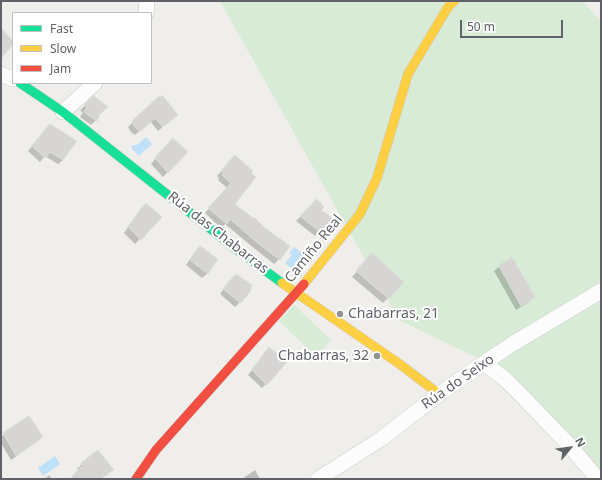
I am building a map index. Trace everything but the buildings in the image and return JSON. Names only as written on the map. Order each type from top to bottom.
[{"type":"street","points":[[146,12],[147,1]]},
{"type":"street","name":"Camiño Real","points":[[136,479],[156,450],[187,417],[296,292],[360,214],[377,178],[408,74],[448,7],[454,1]]},
{"type":"street","points":[[1,74],[12,79]]},
{"type":"street","name":"Rúa das Chabarras","points":[[21,84],[63,112],[236,249],[439,394]]},
{"type":"street","points":[[63,112],[94,84]]},
{"type":"street","name":"Rúa do Seixo","points":[[318,479],[381,439],[439,394],[514,343],[601,291]]},
{"type":"street","points":[[484,363],[506,380],[521,395],[568,444],[598,479]]},
{"type":"green space","points":[[220,1],[582,1],[601,21],[601,472],[496,367],[399,320]]},
{"type":"green space","points":[[294,305],[331,340],[316,357],[279,321]]},
{"type":"water","points":[[146,137],[152,144],[139,156],[132,149],[132,146],[137,145]]},
{"type":"water","points":[[295,247],[305,256],[294,270],[285,263],[292,255],[289,253]]},
{"type":"water","points":[[55,456],[60,464],[43,476],[38,468]]},
{"type":"traffic: fast","points":[[21,84],[63,112],[236,249],[282,283]]},
{"type":"traffic: slow","points":[[304,284],[360,214],[377,178],[408,74],[448,7],[454,1]]},
{"type":"traffic: slow","points":[[282,283],[401,365],[439,394]]},
{"type":"traffic: jam","points":[[136,479],[156,450],[304,284]]},
{"type":"place","name":"Chabarras, 21","points":[[340,314]]},
{"type":"place","name":"Chabarras, 32","points":[[377,356]]}]
